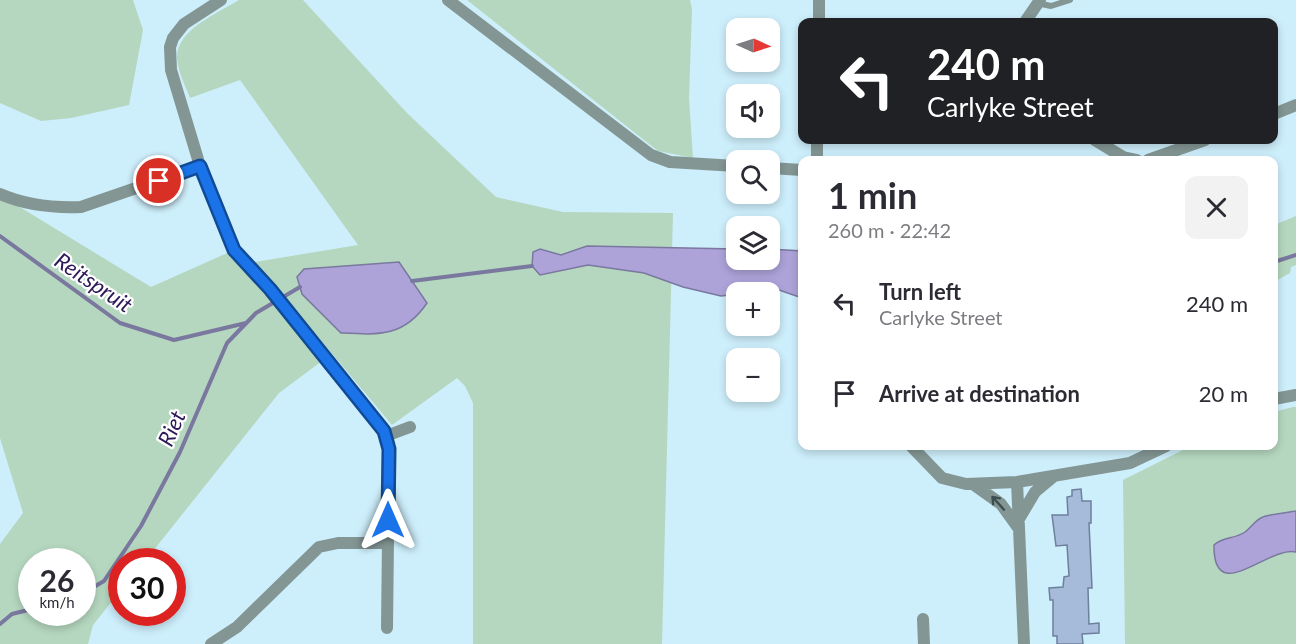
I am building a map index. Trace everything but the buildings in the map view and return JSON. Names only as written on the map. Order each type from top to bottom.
[{"type":"street","points":[[221,0],[184,24],[173,38],[170,47],[171,70],[200,166],[231,244],[289,312],[386,436],[389,449],[387,628]]},
{"type":"street","points":[[448,0],[651,155],[670,162],[726,165]]},
{"type":"street","points":[[819,0],[819,18]]},
{"type":"street","points":[[1027,18],[1037,1]]},
{"type":"street","points":[[1278,112],[1296,105]]},
{"type":"street","points":[[1101,144],[1121,156]]},
{"type":"street","points":[[1159,156],[1194,144]]},
{"type":"street","points":[[0,194],[33,204],[62,208],[81,207],[200,166]]},
{"type":"street","points":[[780,169],[798,170]]},
{"type":"street","points":[[1278,398],[1296,395]]},
{"type":"street","points":[[386,436],[410,427]]},
{"type":"street","points":[[915,450],[942,478],[973,483],[1017,482],[1130,463],[1158,450]]},
{"type":"street","points":[[1019,524],[1035,492],[1053,476]]},
{"type":"street","points":[[1017,482],[1024,644]]},
{"type":"street","points":[[973,483],[1001,504],[1019,524]]},
{"type":"street","points":[[211,644],[237,627],[319,547],[331,544],[388,543]]},
{"type":"street","points":[[923,619],[924,644]]},
{"type":"lane","points":[[1037,1],[1051,6],[1070,0]]},
{"type":"green space","points":[[0,0],[133,0],[143,30],[129,105],[71,118],[41,121],[0,103]]},
{"type":"green space","points":[[239,0],[303,0],[407,113],[496,197],[563,212],[673,213],[662,644],[473,644],[473,403],[465,386],[457,378],[392,425],[255,262],[358,245],[240,80],[190,98],[177,58],[183,39],[200,23]]},
{"type":"green space","points":[[467,0],[690,0],[692,9],[689,98],[693,158],[658,151]]},
{"type":"green space","points":[[0,195],[151,287],[234,250],[326,358],[279,393],[155,548],[108,548],[108,606],[96,621],[96,548],[18,548],[18,626],[93,626],[88,644],[0,644],[0,544],[23,513],[0,438]]},
{"type":"green space","points":[[1296,216],[1296,265],[1291,267],[1290,273],[1278,280],[1278,223]]},
{"type":"green space","points":[[1296,407],[1296,644],[1125,644],[1123,480],[1183,450],[1278,450],[1278,411]]},
{"type":"shaded area","points":[[587,246],[726,249],[726,270],[780,270],[780,250],[798,251],[798,297],[780,290],[780,282],[726,282],[726,295],[721,296],[683,287],[644,273],[588,265],[540,275],[532,266],[533,252],[540,249],[561,255]]},
{"type":"shaded area","points":[[399,262],[427,303],[409,322],[390,332],[341,333],[302,294],[297,277],[304,269]]},
{"type":"shaded area","points":[[1296,511],[1296,552],[1285,552],[1232,573],[1223,572],[1216,563],[1214,545],[1217,542],[1241,534],[1263,517]]},
{"type":"waterway","name":"Reitspruit","points":[[0,236],[120,323],[174,340],[246,323]]},
{"type":"waterway","name":"Riet","points":[[1278,261],[1296,255]]},
{"type":"waterway","name":"Riet","points":[[412,281],[532,266]]},
{"type":"waterway","name":"Riet","points":[[96,586],[104,581],[141,526],[180,452],[227,343],[256,313],[300,287]]},
{"type":"waterway","name":"Riet","points":[[0,624],[12,614],[18,612]]},
{"type":"route","points":[[159,181],[200,166],[234,250],[270,289],[384,431],[389,449],[388,520]]}]
